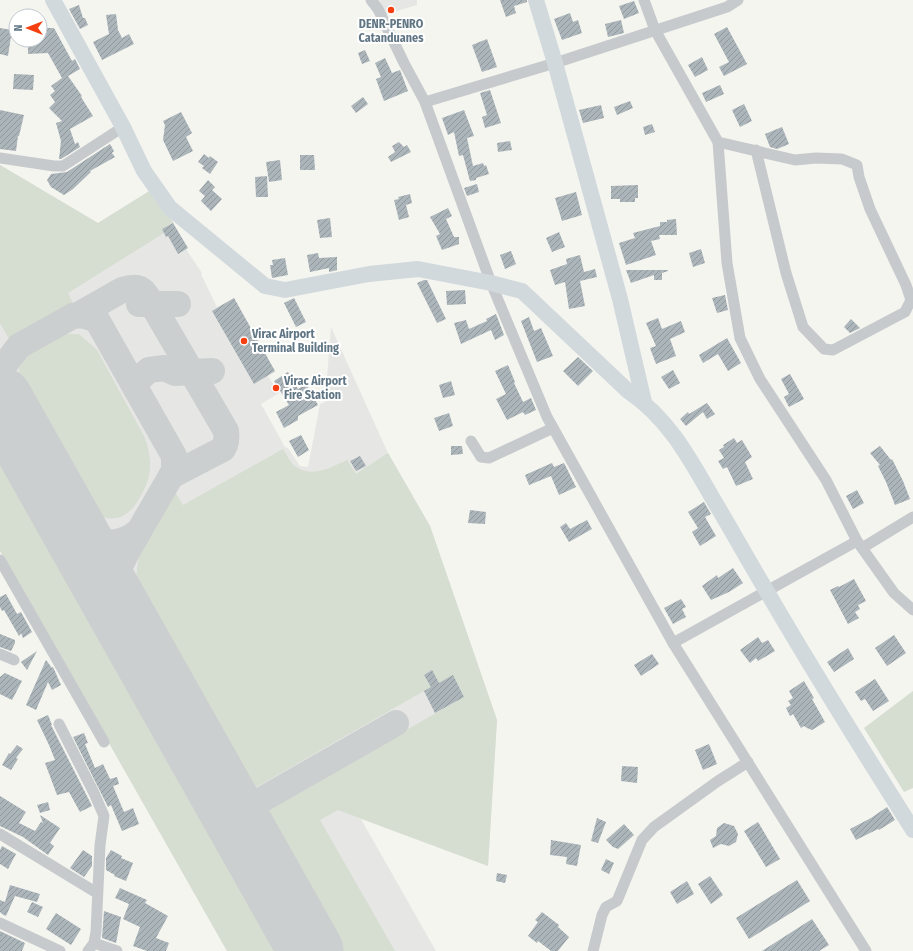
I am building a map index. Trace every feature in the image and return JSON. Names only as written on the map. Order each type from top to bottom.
[{"type":"street","points":[[53,0],[123,128],[144,171],[170,208],[265,286],[285,290],[369,274],[418,269],[491,283],[522,291],[628,392],[644,402],[672,431],[689,457],[766,592],[913,830]]},
{"type":"street","points":[[371,0],[378,8],[404,63],[425,102],[491,283],[547,417],[673,643],[866,951]]},
{"type":"street","points":[[536,0],[555,63],[620,299],[644,402]]},
{"type":"street","points":[[644,0],[655,30],[718,142],[727,263],[740,338],[760,379],[826,480],[859,544],[894,593],[913,610]]},
{"type":"street","points":[[425,102],[555,63],[727,7],[738,0]]},
{"type":"street","points":[[0,158],[63,166],[123,128]]},
{"type":"street","points":[[718,142],[756,150],[795,160],[816,158],[842,159],[857,165],[859,177],[870,210],[906,285],[910,300],[905,312],[833,350],[824,349],[803,327],[786,273],[756,150]]},
{"type":"street","points":[[471,441],[481,457],[489,458],[553,428]]},
{"type":"street","points":[[673,643],[766,592],[913,517]]},
{"type":"street","points":[[0,560],[104,742]]},
{"type":"street","points":[[0,654],[14,660]]},
{"type":"street","points":[[59,724],[104,816],[100,845],[97,921],[91,947],[117,951]]},
{"type":"street","points":[[592,951],[602,915],[606,907],[618,901],[642,840],[654,827],[718,781],[748,762]]},
{"type":"street","points":[[0,834],[97,893]]},
{"type":"street","points":[[0,923],[60,951]]},
{"type":"shaded area","name":"DENR-PENRO Catanduanes","points":[[376,0],[417,0],[417,5],[384,15]]},
{"type":"shaded area","points":[[0,165],[98,223],[151,190],[173,222],[186,249],[202,273],[201,274],[217,307],[234,298],[275,372],[268,376],[279,393],[261,404],[285,447],[288,448],[300,466],[308,467],[320,404],[325,402],[331,327],[388,453],[430,526],[497,720],[488,866],[361,819],[436,951],[227,951],[0,551]]},
{"type":"shaded area","points":[[0,165],[98,223],[151,190],[173,222],[162,229],[164,233],[68,293],[74,306],[9,339],[0,323]]},
{"type":"shaded area","points":[[66,334],[79,334],[97,350],[145,438],[148,447],[150,470],[147,484],[135,506],[125,515],[120,517],[108,518],[101,516],[85,507],[73,490],[20,392],[18,372],[26,356],[45,342]]},
{"type":"shaded area","points":[[0,439],[286,951],[227,951],[0,551]]},
{"type":"shaded area","points":[[283,449],[292,463],[302,470],[309,472],[322,470],[347,460],[356,474],[388,453],[430,526],[497,720],[488,866],[338,810],[320,820],[395,951],[335,951],[258,815],[464,697],[453,676],[424,691],[246,793],[139,598],[137,569],[139,557],[175,492],[183,505]]},
{"type":"shaded area","points":[[913,691],[913,788],[904,792],[864,728]]},
{"type":"building","points":[[500,0],[527,0],[527,2],[514,6],[516,13],[506,17]]},
{"type":"building","points":[[634,1],[639,13],[624,19],[619,6]]},
{"type":"building","points":[[79,5],[83,18],[85,18],[88,25],[80,29],[69,9]]},
{"type":"building","points":[[570,13],[573,22],[578,20],[582,33],[562,40],[554,19]]},
{"type":"building","points":[[116,14],[118,30],[122,38],[129,34],[134,44],[102,60],[93,42],[109,34],[106,15]]},
{"type":"building","points":[[621,20],[624,33],[608,37],[605,24]]},
{"type":"building","points":[[727,27],[747,64],[724,76],[719,67],[729,62],[714,34]]},
{"type":"building","points":[[0,28],[8,29],[8,48],[9,48],[8,56],[0,54]]},
{"type":"building","points":[[48,28],[54,28],[72,61],[75,59],[80,69],[68,76],[82,96],[81,97],[93,116],[70,129],[75,144],[78,142],[80,147],[61,159],[59,159],[61,141],[56,123],[62,121],[49,108],[55,102],[50,95],[55,91],[51,86],[62,78],[48,53],[28,54],[28,48],[48,48]]},
{"type":"building","points":[[487,39],[497,67],[482,72],[472,45]]},
{"type":"building","points":[[365,50],[370,61],[362,64],[358,53]]},
{"type":"building","points":[[702,57],[708,70],[695,77],[688,65]]},
{"type":"building","points":[[385,58],[392,73],[400,70],[408,91],[384,101],[376,79],[381,77],[375,63]]},
{"type":"building","points":[[14,74],[34,75],[33,90],[13,89]]},
{"type":"building","points":[[720,85],[724,94],[706,102],[702,93]]},
{"type":"building","points":[[490,90],[501,123],[485,128],[482,117],[487,115],[480,93]]},
{"type":"building","points":[[363,97],[368,104],[356,113],[351,106]]},
{"type":"building","points":[[630,101],[633,108],[617,115],[614,107]]},
{"type":"building","points":[[744,104],[752,121],[740,127],[732,110]]},
{"type":"building","points":[[601,105],[604,118],[583,123],[579,110]]},
{"type":"building","points":[[0,110],[24,115],[18,136],[16,151],[0,149]]},
{"type":"building","points":[[464,110],[474,136],[467,138],[473,166],[483,163],[484,166],[486,165],[489,174],[470,181],[463,155],[459,156],[454,132],[448,135],[442,118]]},
{"type":"building","points":[[181,112],[192,133],[186,137],[193,151],[173,161],[163,140],[165,125],[163,121]]},
{"type":"building","points":[[652,124],[655,132],[645,135],[643,127]]},
{"type":"building","points":[[782,127],[789,144],[777,149],[770,147],[765,134]]},
{"type":"building","points":[[510,141],[512,150],[498,152],[497,143]]},
{"type":"building","points":[[399,142],[404,147],[407,145],[411,152],[391,162],[388,157],[395,152],[392,146]]},
{"type":"building","points":[[110,144],[114,151],[112,153],[115,157],[90,171],[91,172],[73,189],[64,195],[51,187],[47,180],[51,174],[67,172]]},
{"type":"building","points":[[204,154],[209,158],[210,156],[218,162],[210,174],[202,168],[204,166],[198,162]]},
{"type":"building","points":[[300,155],[314,155],[315,170],[300,170]]},
{"type":"building","points":[[280,160],[282,180],[269,182],[266,162]]},
{"type":"building","points":[[267,176],[268,197],[256,197],[255,177]]},
{"type":"building","points":[[208,180],[215,187],[212,190],[222,199],[211,211],[201,201],[205,196],[199,191]]},
{"type":"building","points":[[477,184],[479,192],[467,196],[464,188]]},
{"type":"building","points":[[638,185],[638,198],[635,198],[635,202],[620,202],[620,199],[611,199],[611,186]]},
{"type":"building","points":[[576,192],[582,215],[562,221],[555,198]]},
{"type":"building","points":[[410,194],[412,203],[406,205],[409,217],[399,220],[394,200],[399,199],[398,197]]},
{"type":"building","points":[[448,208],[452,216],[446,219],[454,237],[459,237],[459,244],[442,250],[436,236],[440,234],[430,217]]},
{"type":"building","points":[[330,218],[332,237],[320,238],[317,220]]},
{"type":"building","points":[[676,219],[677,235],[659,235],[660,239],[651,241],[656,255],[626,265],[619,243],[635,238],[633,233],[660,226],[660,222],[667,222],[667,220]]},
{"type":"building","points":[[173,223],[188,248],[178,254],[168,236],[166,237],[162,229]]},
{"type":"building","points":[[559,232],[565,247],[552,252],[546,238]]},
{"type":"building","points":[[701,249],[705,263],[693,267],[689,253]]},
{"type":"building","points":[[511,251],[516,264],[505,269],[500,255]]},
{"type":"building","points":[[318,253],[319,258],[337,257],[337,270],[329,272],[329,268],[310,272],[307,255]]},
{"type":"building","points":[[580,255],[584,272],[595,269],[597,277],[580,281],[585,306],[569,309],[565,282],[555,285],[550,270],[567,264],[566,259]]},
{"type":"building","points":[[285,258],[288,275],[272,278],[270,265],[273,265],[272,260]]},
{"type":"building","points":[[626,270],[668,271],[662,273],[662,280],[654,280],[654,275],[631,283]]},
{"type":"building","points":[[427,280],[446,319],[437,323],[417,283]]},
{"type":"building","points":[[465,290],[466,304],[447,305],[446,291]]},
{"type":"building","points":[[725,295],[728,310],[717,313],[712,298]]},
{"type":"building","name":"Virac Airport Terminal Building","points":[[234,298],[275,371],[254,384],[212,311]]},
{"type":"building","points":[[294,298],[306,322],[296,327],[284,303]]},
{"type":"building","points":[[496,314],[504,335],[495,340],[491,330],[461,344],[454,323],[466,320],[469,329],[487,321],[486,319]]},
{"type":"building","points":[[529,317],[534,331],[541,328],[553,356],[537,362],[521,321]]},
{"type":"building","points":[[658,318],[662,329],[681,321],[685,332],[670,339],[676,356],[656,364],[650,348],[656,346],[646,323]]},
{"type":"building","points":[[851,319],[860,328],[850,333],[844,327]]},
{"type":"building","points":[[727,338],[741,363],[728,371],[718,354],[703,363],[699,355]]},
{"type":"building","points":[[578,357],[593,371],[578,386],[563,371]]},
{"type":"building","points":[[508,365],[515,382],[514,383],[523,402],[531,398],[536,410],[525,415],[523,412],[507,420],[496,399],[506,394],[495,371]]},
{"type":"building","points":[[673,370],[680,383],[669,389],[661,377]]},
{"type":"building","points":[[288,372],[298,389],[306,384],[318,405],[298,416],[298,420],[284,428],[276,412],[289,405],[274,381]]},
{"type":"building","points":[[790,374],[804,399],[789,407],[784,397],[789,394],[781,379]]},
{"type":"building","points":[[451,381],[455,395],[443,398],[439,385]]},
{"type":"building","points":[[707,403],[715,414],[707,419],[703,412],[686,426],[680,419],[688,412],[689,414]]},
{"type":"building","points":[[449,413],[453,426],[439,431],[434,418]]},
{"type":"building","points":[[301,435],[309,450],[298,457],[289,441]]},
{"type":"building","points":[[734,438],[737,443],[742,440],[752,457],[745,462],[753,479],[736,486],[727,467],[723,469],[718,461],[724,458],[719,450],[724,447],[723,445]]},
{"type":"building","points":[[451,446],[462,446],[463,454],[451,455]]},
{"type":"building","points":[[880,446],[891,460],[892,459],[910,499],[895,505],[878,466],[880,465],[870,453]]},
{"type":"building","points":[[360,456],[366,466],[356,471],[350,461]]},
{"type":"building","points":[[552,463],[554,467],[564,463],[576,487],[559,495],[551,476],[529,485],[525,475]]},
{"type":"building","points":[[857,490],[864,503],[853,509],[846,496]]},
{"type":"building","points":[[704,502],[711,514],[705,517],[716,536],[700,546],[692,532],[698,528],[688,512]]},
{"type":"building","points":[[470,510],[486,512],[485,524],[468,523]]},
{"type":"building","points":[[587,520],[592,529],[569,542],[560,527],[566,523],[570,529]]},
{"type":"building","points":[[733,568],[743,583],[729,592],[711,600],[702,586],[717,575],[718,578]]},
{"type":"building","points":[[854,579],[866,601],[858,605],[860,609],[855,612],[859,618],[848,624],[830,590]]},
{"type":"building","points":[[6,594],[17,614],[21,612],[32,632],[23,638],[21,633],[19,636],[4,610],[2,611],[0,607],[0,597]]},
{"type":"building","points":[[681,599],[686,607],[682,609],[686,617],[673,624],[664,608]]},
{"type":"building","points":[[0,634],[15,640],[11,651],[0,647]]},
{"type":"building","points":[[894,635],[906,653],[887,666],[875,648]]},
{"type":"building","points":[[758,637],[762,643],[768,640],[775,651],[758,661],[756,658],[750,663],[740,650]]},
{"type":"building","points":[[848,648],[854,659],[834,672],[827,662]]},
{"type":"building","points":[[37,651],[27,670],[21,662]]},
{"type":"building","points":[[652,654],[659,664],[641,676],[634,665]]},
{"type":"building","points":[[46,660],[52,668],[53,667],[61,685],[52,690],[48,682],[36,710],[26,705]]},
{"type":"building","points":[[432,670],[439,683],[453,675],[464,697],[435,713],[424,691],[431,687],[424,675]]},
{"type":"building","points":[[5,673],[22,681],[12,700],[0,694],[0,677]]},
{"type":"building","points":[[875,679],[889,701],[873,711],[865,699],[861,701],[855,692]]},
{"type":"building","points":[[804,681],[825,722],[812,730],[804,726],[801,728],[793,714],[790,716],[786,708],[791,705],[788,701],[793,698],[789,691]]},
{"type":"building","points":[[48,715],[51,725],[92,806],[80,812],[69,792],[57,795],[45,763],[55,760],[37,720]]},
{"type":"building","points":[[84,733],[88,743],[85,744],[95,768],[103,764],[110,779],[117,777],[119,784],[113,786],[124,812],[133,808],[139,824],[122,831],[111,805],[108,807],[73,737]]},
{"type":"building","points":[[709,744],[717,764],[703,770],[695,750]]},
{"type":"building","points":[[17,745],[23,749],[16,758],[18,759],[11,770],[2,765],[9,753],[10,754]]},
{"type":"building","points":[[622,766],[638,767],[637,783],[621,781]]},
{"type":"building","points":[[0,796],[26,812],[19,823],[35,831],[41,822],[43,823],[40,815],[60,828],[50,843],[54,846],[48,855],[23,837],[0,826]]},
{"type":"building","points":[[48,802],[50,810],[40,813],[37,805]]},
{"type":"building","points":[[887,807],[895,820],[879,830],[878,829],[856,840],[850,829],[871,818]]},
{"type":"building","points":[[597,818],[606,822],[598,843],[591,841]]},
{"type":"building","points":[[758,822],[780,859],[766,867],[744,831]]},
{"type":"building","points":[[724,823],[734,826],[738,834],[736,842],[729,846],[721,844],[713,848],[710,840],[716,836],[717,828]]},
{"type":"building","points":[[624,824],[634,835],[618,849],[613,847],[606,840]]},
{"type":"building","points":[[551,840],[581,845],[577,866],[566,864],[567,857],[550,855]]},
{"type":"building","points":[[2,846],[16,854],[8,869],[0,864],[0,850]]},
{"type":"building","points":[[83,850],[92,856],[92,866],[84,877],[70,868]]},
{"type":"building","points":[[111,850],[122,856],[121,858],[133,863],[126,881],[114,876],[115,875],[106,870],[106,858]]},
{"type":"building","points":[[606,859],[614,863],[609,874],[601,870]]},
{"type":"building","points":[[497,873],[507,875],[505,883],[496,881]]},
{"type":"building","points":[[710,876],[723,895],[711,904],[698,884]]},
{"type":"building","points":[[797,880],[810,901],[749,939],[736,918]]},
{"type":"building","points":[[687,881],[694,894],[677,904],[670,892]]},
{"type":"building","points":[[10,885],[40,894],[37,902],[15,896],[6,916],[2,914],[0,912],[0,900],[5,902]]},
{"type":"building","points":[[120,888],[147,900],[145,903],[168,916],[156,938],[169,943],[166,951],[147,951],[133,946],[140,927],[123,919],[129,904],[115,898]]},
{"type":"building","points":[[32,902],[43,907],[38,917],[27,912]]},
{"type":"building","points":[[104,911],[121,917],[116,943],[102,938]]},
{"type":"building","points":[[542,912],[559,925],[558,927],[569,937],[558,951],[551,951],[538,941],[537,943],[528,936],[538,922],[535,920]]},
{"type":"building","points":[[56,913],[81,929],[71,945],[46,929]]},
{"type":"building","points":[[812,919],[829,945],[819,951],[762,951]]},
{"type":"building","points":[[0,931],[25,943],[22,951],[0,951]]},
{"type":"taxiway","points":[[78,315],[122,290],[137,288],[143,291],[226,431],[227,436],[223,449],[171,476]]},
{"type":"taxiway","points":[[139,304],[178,304]]},
{"type":"taxiway","points":[[0,371],[19,346],[73,316],[82,315],[97,320],[174,456],[174,470],[139,531],[131,537],[115,542],[100,542],[75,533]]},
{"type":"taxiway","points":[[136,389],[139,379],[149,370],[164,368],[175,373],[212,371]]},
{"type":"taxiway","points":[[117,606],[115,595],[117,576],[124,558],[139,531]]},
{"type":"taxiway","points":[[235,815],[396,723]]},
{"type":"runway","points":[[0,399],[311,951]]},
{"type":"place","name":"DENR-PENRO Catanduanes","points":[[391,10]]},
{"type":"place","name":"Virac Airport Terminal Building","points":[[244,341]]},
{"type":"place","name":"Virac Airport Fire Station","points":[[276,388]]}]
